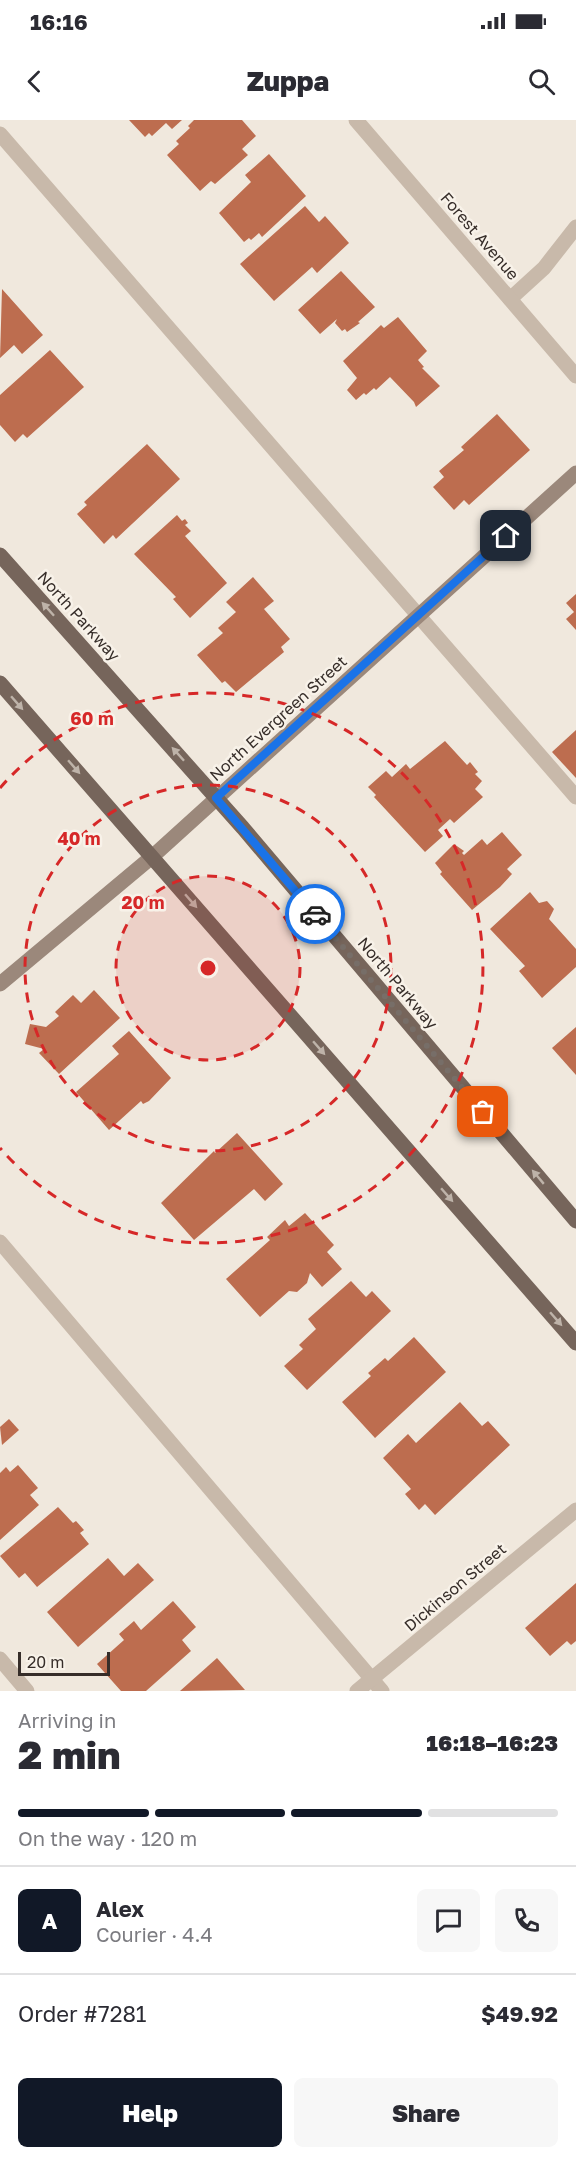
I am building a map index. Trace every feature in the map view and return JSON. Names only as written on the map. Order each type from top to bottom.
[{"type":"main road","name":"North Parkway","points":[[0,555],[216,798],[576,1221]]},
{"type":"main road","points":[[0,683],[576,1343]]},
{"type":"street","name":"Forest Avenue","points":[[356,120],[576,376]]},
{"type":"street","points":[[0,134],[576,797]]},
{"type":"street","points":[[510,299],[544,268],[576,227]]},
{"type":"street","name":"North Evergreen Street","points":[[0,984],[153,856],[576,473]]},
{"type":"street","points":[[0,1242],[377,1685]]},
{"type":"street","name":"Dickinson Street","points":[[357,1691],[377,1685],[576,1510]]},
{"type":"street","points":[[0,1659],[27,1691]]},
{"type":"building","points":[[129,120],[182,120],[172,129],[166,123],[152,136],[149,133],[145,137]]},
{"type":"building","points":[[194,120],[242,120],[256,136],[242,149],[248,155],[215,184],[211,181],[200,191],[167,155],[179,144],[176,141],[190,128],[188,126]]},
{"type":"building","points":[[269,154],[306,196],[262,237],[259,233],[251,240],[249,238],[244,242],[219,213],[251,182],[245,175]]},
{"type":"building","points":[[305,206],[319,222],[325,216],[349,243],[317,273],[312,267],[274,301],[240,264]]},
{"type":"building","points":[[341,271],[375,307],[358,322],[360,323],[347,332],[345,329],[342,331],[335,323],[337,319],[320,334],[298,310]]},
{"type":"building","points":[[2,289],[43,335],[22,354],[14,345],[0,358]]},
{"type":"building","points":[[398,317],[427,351],[418,360],[424,367],[422,368],[440,386],[416,407],[390,377],[376,390],[374,388],[366,395],[364,393],[356,400],[347,390],[357,378],[343,361],[381,325],[384,328]]},
{"type":"building","points":[[50,350],[84,387],[27,438],[23,434],[15,442],[0,425],[0,395]]},
{"type":"building","points":[[497,414],[530,450],[469,505],[464,500],[454,510],[433,487],[444,477],[439,471],[464,450],[461,447]]},
{"type":"building","points":[[147,444],[180,479],[116,539],[113,535],[104,544],[77,514],[87,505],[84,502]]},
{"type":"building","points":[[177,515],[182,521],[185,519],[188,523],[185,525],[191,531],[185,536],[227,583],[190,618],[173,599],[176,597],[134,554]]},
{"type":"building","points":[[253,577],[274,601],[264,609],[290,639],[281,647],[284,652],[236,692],[225,681],[222,683],[197,655],[223,633],[218,628],[236,612],[226,602]]},
{"type":"building","points":[[576,594],[576,630],[566,619],[574,612],[566,603]]},
{"type":"building","points":[[576,730],[576,778],[552,752]]},
{"type":"building","points":[[445,741],[467,765],[470,762],[478,772],[475,774],[482,781],[475,789],[483,797],[454,823],[450,819],[438,830],[443,836],[425,852],[374,797],[376,795],[368,787],[386,771],[392,777],[406,764],[410,769]]},
{"type":"building","points":[[502,832],[522,855],[507,869],[512,874],[472,910],[440,874],[442,872],[435,863],[454,844],[464,851],[462,853],[464,855],[482,839],[487,845]]},
{"type":"building","points":[[530,892],[539,903],[547,901],[554,909],[549,919],[576,949],[576,967],[542,998],[519,971],[525,966],[490,929]]},
{"type":"building","points":[[94,990],[120,1018],[59,1074],[39,1053],[44,1049],[25,1044],[30,1024],[46,1027],[59,1016],[55,1012],[73,995],[81,1003]]},
{"type":"building","points":[[576,1027],[576,1075],[552,1048]]},
{"type":"building","points":[[129,1031],[171,1078],[149,1101],[143,1104],[141,1101],[109,1130],[76,1092],[119,1054],[112,1046]]},
{"type":"building","points":[[237,1133],[283,1184],[265,1201],[254,1189],[194,1240],[161,1203],[214,1151],[215,1153]]},
{"type":"building","points":[[305,1213],[334,1245],[327,1252],[342,1269],[322,1287],[310,1273],[307,1283],[297,1292],[289,1291],[260,1317],[226,1279],[270,1240],[267,1237],[285,1220],[289,1226]]},
{"type":"building","points":[[351,1281],[366,1297],[372,1291],[391,1311],[307,1390],[284,1366],[303,1349],[299,1345],[316,1329],[308,1319]]},
{"type":"building","points":[[414,1337],[446,1372],[375,1438],[342,1402],[371,1376],[368,1373],[385,1358],[388,1361]]},
{"type":"building","points":[[460,1402],[482,1426],[488,1421],[510,1445],[435,1515],[425,1504],[419,1510],[405,1494],[411,1489],[383,1458],[408,1434],[416,1443]]},
{"type":"building","points":[[9,1419],[19,1430],[2,1445],[0,1427]]},
{"type":"building","points":[[18,1465],[38,1488],[30,1495],[39,1505],[0,1540],[0,1473],[6,1467],[10,1472]]},
{"type":"building","points":[[58,1507],[73,1523],[76,1521],[84,1530],[80,1533],[89,1544],[37,1587],[25,1573],[19,1578],[0,1556]]},
{"type":"building","points":[[108,1558],[124,1576],[138,1563],[154,1580],[78,1647],[47,1612]]},
{"type":"building","points":[[576,1583],[576,1641],[571,1645],[567,1641],[550,1656],[525,1628]]},
{"type":"building","points":[[173,1601],[196,1627],[182,1640],[191,1651],[146,1691],[121,1691],[97,1664],[124,1640],[119,1634],[134,1621],[141,1630]]},
{"type":"building","points":[[217,1658],[245,1690],[180,1691]]},
{"type":"way so far","points":[[315,914],[483,1112]]},
{"type":"route","points":[[315,914],[216,798],[506,536]]}]
